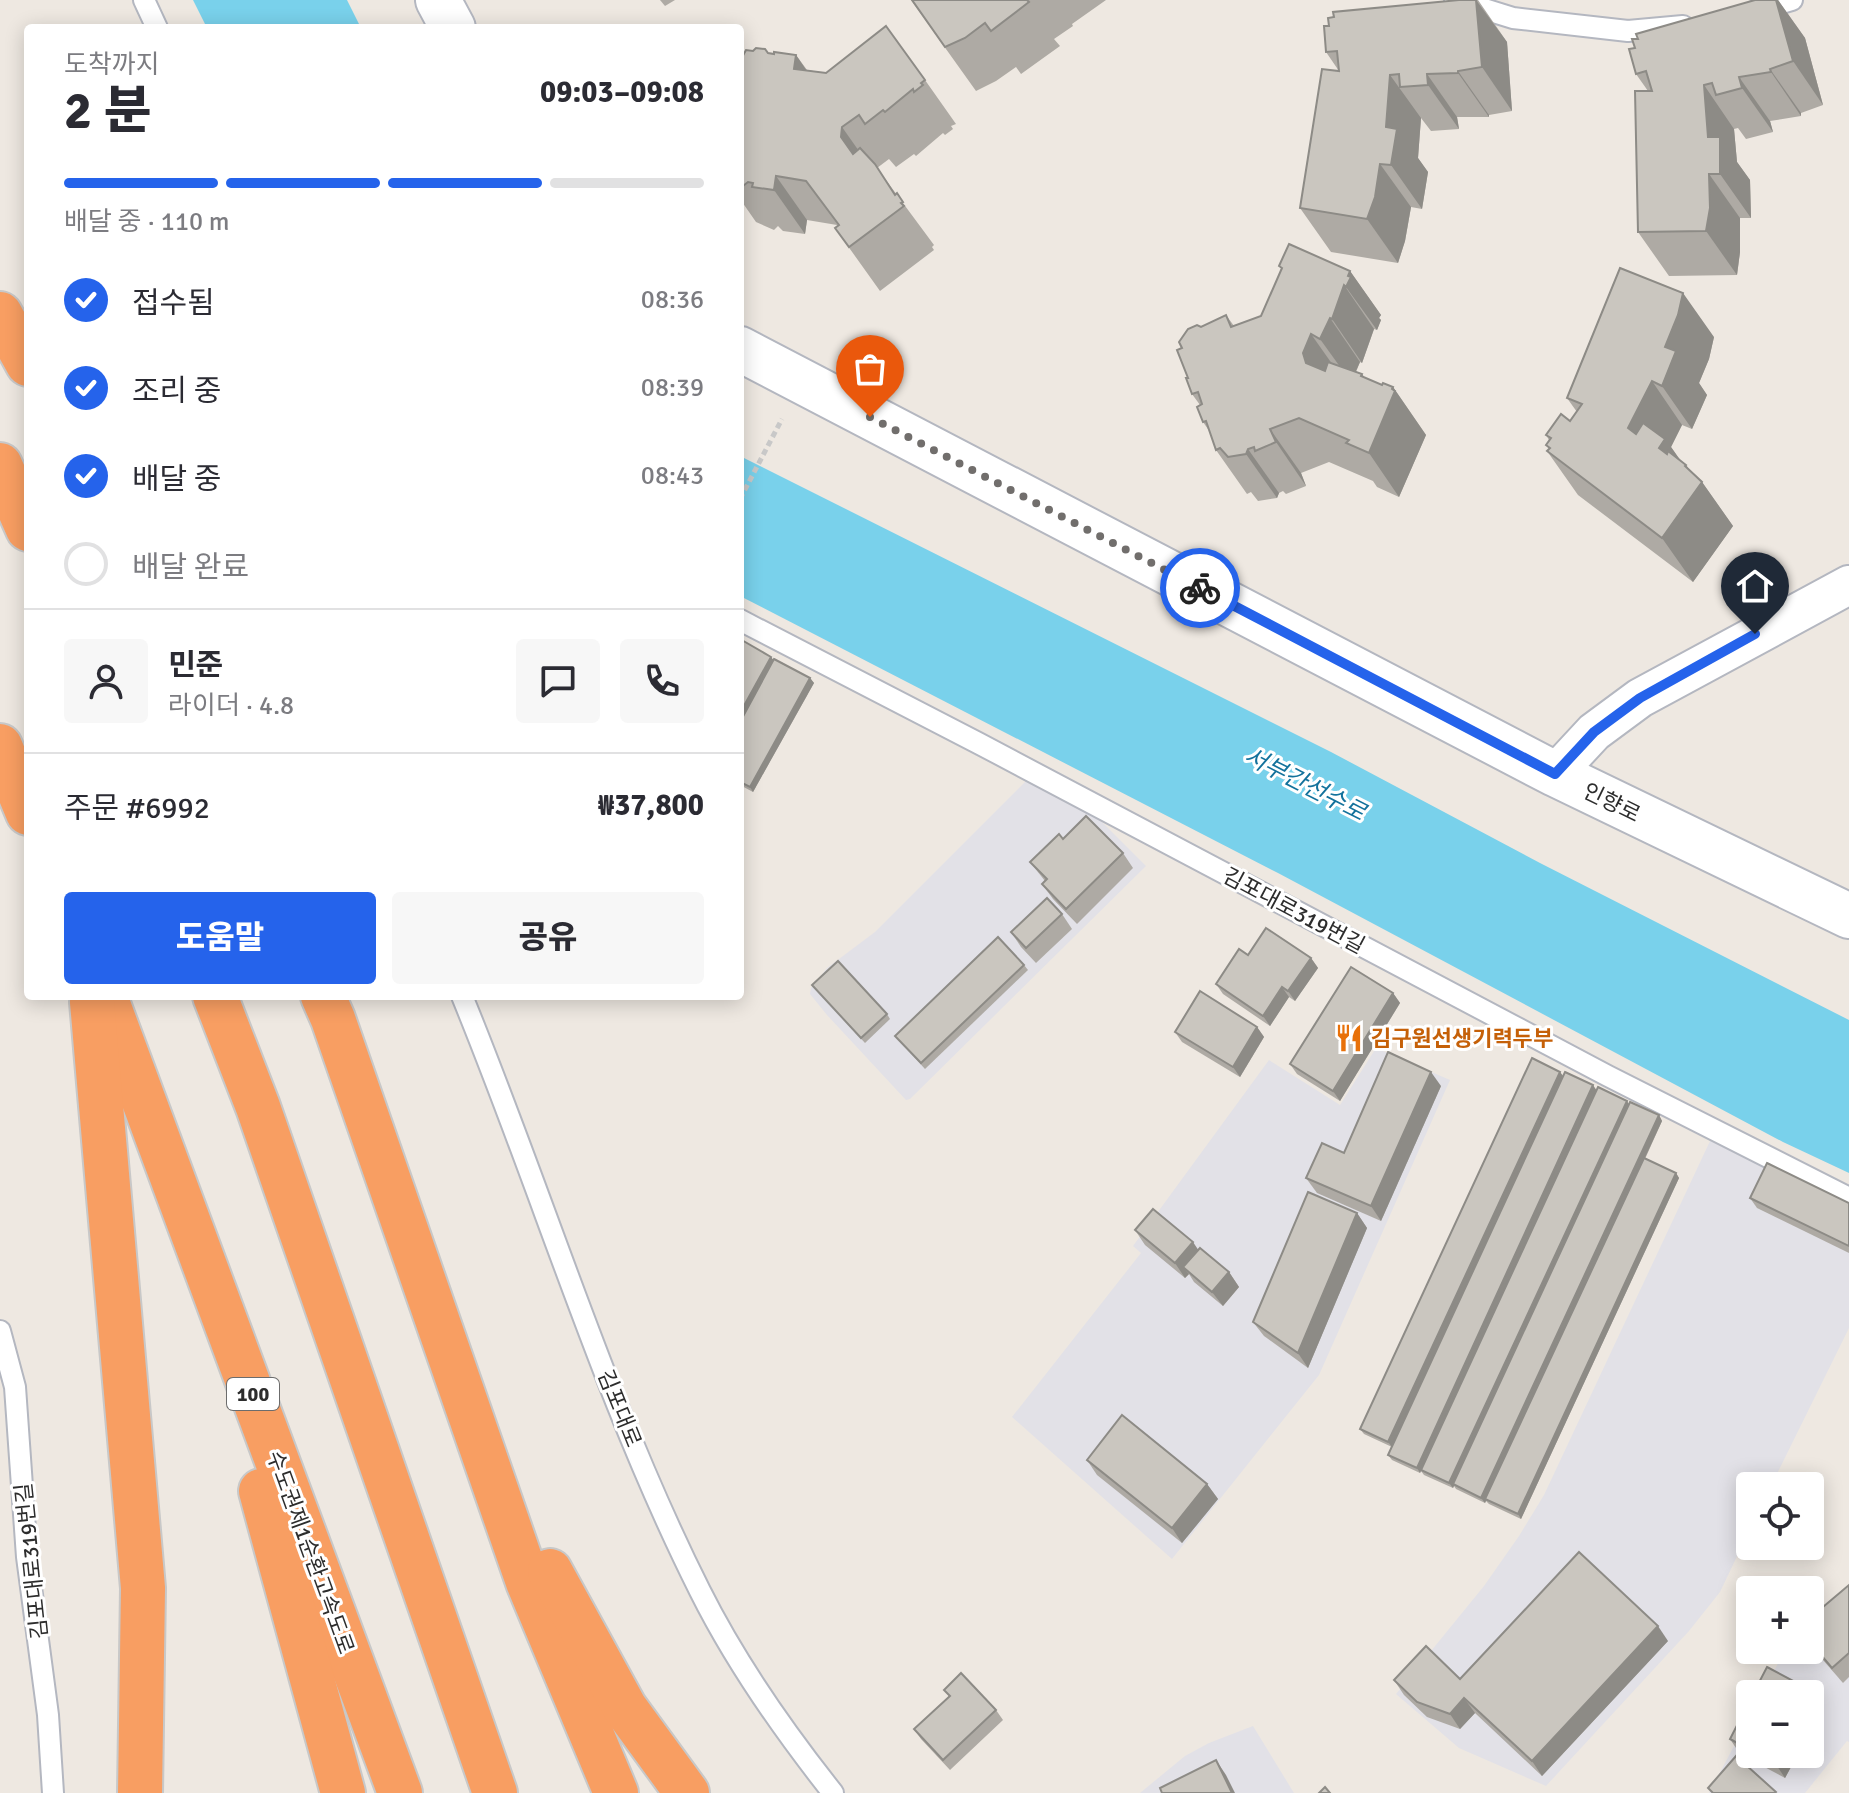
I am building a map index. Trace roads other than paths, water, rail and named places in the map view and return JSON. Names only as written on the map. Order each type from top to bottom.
[{"type":"highway","points":[[0,314],[24,357]]},
{"type":"highway","points":[[0,465],[24,520]]},
{"type":"highway","points":[[0,746],[24,803]]},
{"type":"highway","points":[[91,1000],[143,1588],[140,1793]]},
{"type":"highway","name":"수도권제1순환고속도로","points":[[106,1000],[400,1793]]},
{"type":"highway","points":[[217,1000],[258,1107],[495,1793]]},
{"type":"highway","points":[[325,1000],[528,1582],[616,1793]]},
{"type":"highway","points":[[186,1214],[343,1793]]},
{"type":"highway","points":[[486,1460],[625,1708],[687,1793]]},
{"type":"street","points":[[438,0],[451,24]]},
{"type":"street","name":"인향로","points":[[744,351],[1555,774],[1849,916]]},
{"type":"street","points":[[1555,774],[1594,732],[1640,698],[1849,585]]},
{"type":"lane","points":[[144,0],[155,24]]},
{"type":"lane","points":[[1455,0],[1513,18],[1628,31],[1704,24]]},
{"type":"lane","points":[[1734,18],[1792,0]]},
{"type":"lane","name":"김포대로319번길","points":[[744,622],[991,749],[1608,1076],[1849,1198]]},
{"type":"lane","name":"김포대로","points":[[464,1000],[624,1420],[700,1593],[751,1680],[798,1749],[833,1793]]},
{"type":"lane","name":"김포대로319번길","points":[[0,1331],[15,1387],[27,1557],[48,1715],[53,1793]]},
{"type":"water","points":[[193,0],[347,0],[359,24],[205,24]]},
{"type":"water","name":"서부간선수로","points":[[744,458],[1331,752],[1540,863],[1849,1020],[1849,1173],[1783,1142],[1278,873],[744,598]]},
{"type":"place","name":"김구원선생기력두부","points":[[1349,1038]]}]
